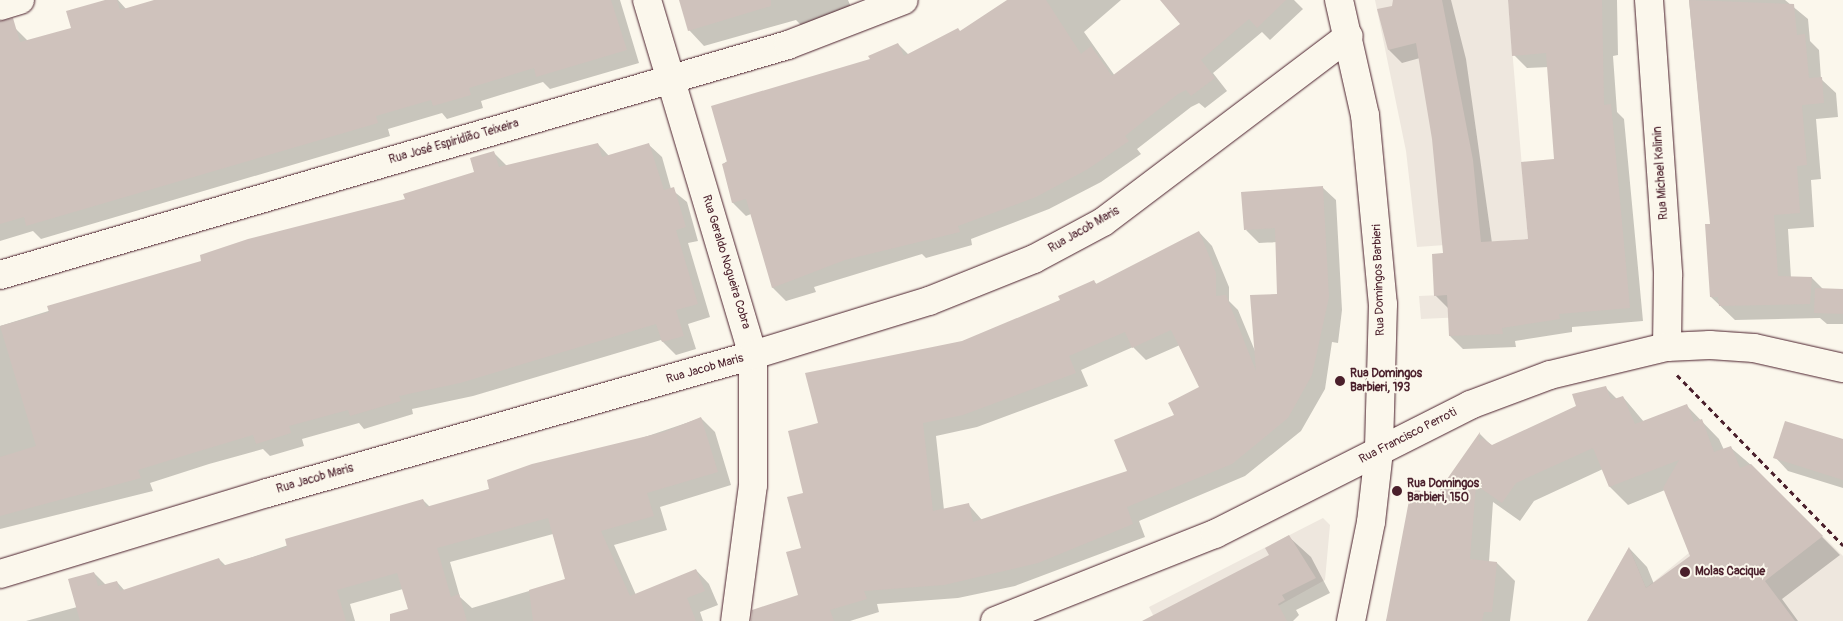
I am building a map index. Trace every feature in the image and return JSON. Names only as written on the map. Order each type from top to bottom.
[{"type":"street","points":[[0,6],[20,0]]},
{"type":"street","name":"Rua Geraldo Nogueira Cobra","points":[[647,0],[668,79],[753,355],[753,485],[734,621]]},
{"type":"street","name":"Rua José Espiridião Teixeira","points":[[0,275],[833,31],[904,0]]},
{"type":"street","name":"Rua Domingos Barbieri","points":[[1339,0],[1349,36],[1365,115],[1377,218],[1383,304],[1379,451],[1371,522],[1351,621]]},
{"type":"street","name":"Rua Michael Kalinin","points":[[1648,0],[1668,275],[1660,348]]},
{"type":"street","name":"Rua Jacob Maris","points":[[0,574],[267,493],[753,355],[928,301],[1034,259],[1103,222],[1349,36]]},
{"type":"street","name":"Rua Francisco Perroti","points":[[994,621],[1215,534],[1470,405],[1550,375],[1660,348],[1754,348],[1843,368]]},
{"type":"path","points":[[1660,348],[1843,544]]},
{"type":"shaded area","points":[[1375,0],[1508,0],[1528,239],[1417,247],[1406,151]]},
{"type":"shaded area","points":[[1485,293],[1486,316],[1421,319],[1419,296]]},
{"type":"shaded area","points":[[1772,485],[1843,556],[1843,621],[1587,621],[1629,547],[1646,588]]},
{"type":"shaded area","points":[[1323,518],[1330,525],[1325,580],[1251,621],[1156,621],[1149,607]]},
{"type":"building","points":[[105,0],[117,0],[120,10],[154,0],[611,0],[627,50],[536,77],[534,68],[469,88],[471,95],[433,106],[431,100],[376,116],[378,123],[26,226],[24,217],[0,224],[0,21],[13,18],[20,42],[71,28],[66,11]]},
{"type":"building","points":[[679,0],[771,0],[771,6],[688,31]]},
{"type":"building","points":[[1007,0],[1046,0],[1081,54],[1091,46],[1112,76],[1180,24],[1160,0],[1286,0],[1257,28],[1249,19],[1201,60],[1215,78],[1191,96],[1186,90],[1178,94],[1125,136],[1129,141],[1088,169],[1036,197],[958,226],[960,232],[845,260],[772,288],[746,199],[732,203],[722,164],[727,162],[711,106],[870,59],[868,56],[898,43],[904,56],[958,28],[960,31]]},
{"type":"building","points":[[1393,0],[1442,0],[1473,160],[1481,242],[1528,239],[1521,162],[1554,159],[1546,53],[1512,56],[1508,0],[1602,0],[1604,105],[1611,104],[1630,308],[1559,314],[1560,319],[1502,328],[1503,334],[1449,336],[1447,295],[1434,296],[1432,254],[1443,253],[1432,139],[1416,43],[1388,50],[1377,9],[1392,6]]},
{"type":"building","points":[[1689,0],[1794,4],[1797,35],[1805,34],[1809,78],[1822,77],[1824,103],[1802,105],[1807,165],[1797,166],[1800,213],[1774,215],[1778,276],[1812,277],[1810,304],[1719,306],[1718,297],[1710,297],[1705,224],[1710,224]]},
{"type":"building","points":[[598,143],[602,157],[649,143],[664,190],[674,187],[686,227],[676,230],[698,304],[676,310],[684,336],[662,342],[656,324],[460,383],[399,396],[401,401],[350,416],[348,410],[289,426],[291,433],[256,444],[253,435],[138,470],[141,478],[0,516],[0,457],[36,446],[0,326],[49,312],[47,306],[201,261],[200,255],[248,239],[405,199],[403,194],[474,172],[470,158],[494,151],[499,167]]},
{"type":"building","points":[[1323,186],[1329,297],[1312,375],[1288,418],[1232,464],[1127,507],[1133,524],[1038,563],[944,585],[864,591],[867,599],[830,610],[834,621],[751,621],[752,610],[798,595],[786,552],[801,548],[787,497],[803,493],[788,431],[818,423],[805,373],[962,341],[1060,300],[1058,296],[1094,280],[1096,284],[1199,231],[1216,273],[1216,296],[1226,295],[1256,371],[1250,295],[1277,294],[1275,228],[1244,230],[1241,192]],"holes":[[[1171,330],[1199,387],[1168,403],[1174,415],[1114,440],[1127,471],[973,522],[969,503],[933,511],[923,423],[963,415],[1076,373],[1069,356],[1125,332],[1132,348]]]},
{"type":"building","points":[[1815,288],[1843,289],[1843,314],[1814,313]]},
{"type":"building","points":[[1606,386],[1611,400],[1623,396],[1635,424],[1687,404],[1694,422],[1702,419],[1714,452],[1731,446],[1740,468],[1751,464],[1823,536],[1765,581],[1795,621],[1587,621],[1629,547],[1646,588],[1690,556],[1663,488],[1679,460],[1609,487],[1593,448],[1516,483],[1502,503],[1476,485],[1470,559],[1497,562],[1492,612],[1484,612],[1482,621],[1386,621],[1411,490],[1438,492],[1480,432],[1479,442],[1482,438],[1492,445],[1576,406],[1572,394]]},
{"type":"building","points":[[701,417],[718,472],[647,493],[654,516],[601,531],[630,596],[696,569],[705,591],[687,598],[696,621],[533,621],[529,590],[565,579],[548,518],[437,548],[451,597],[459,594],[467,621],[390,621],[390,614],[408,609],[397,573],[337,590],[346,621],[80,621],[68,579],[94,572],[98,586],[117,581],[120,591],[219,558],[222,566],[287,547],[285,539],[423,499],[426,507],[489,489],[487,480],[532,464],[664,432]]},
{"type":"building","points":[[1785,421],[1843,439],[1843,480],[1773,458]]},
{"type":"building","points":[[1289,535],[1316,578],[1282,595],[1285,600],[1278,604],[1287,621],[1142,621],[1269,555],[1265,548]]},
{"type":"place","name":"Rua Domingos Barbieri, 193","points":[[1340,381]]},
{"type":"place","name":"Rua Domingos Barbieri, 150","points":[[1397,491]]},
{"type":"place","name":"Molas Cacique","points":[[1685,572]]}]
